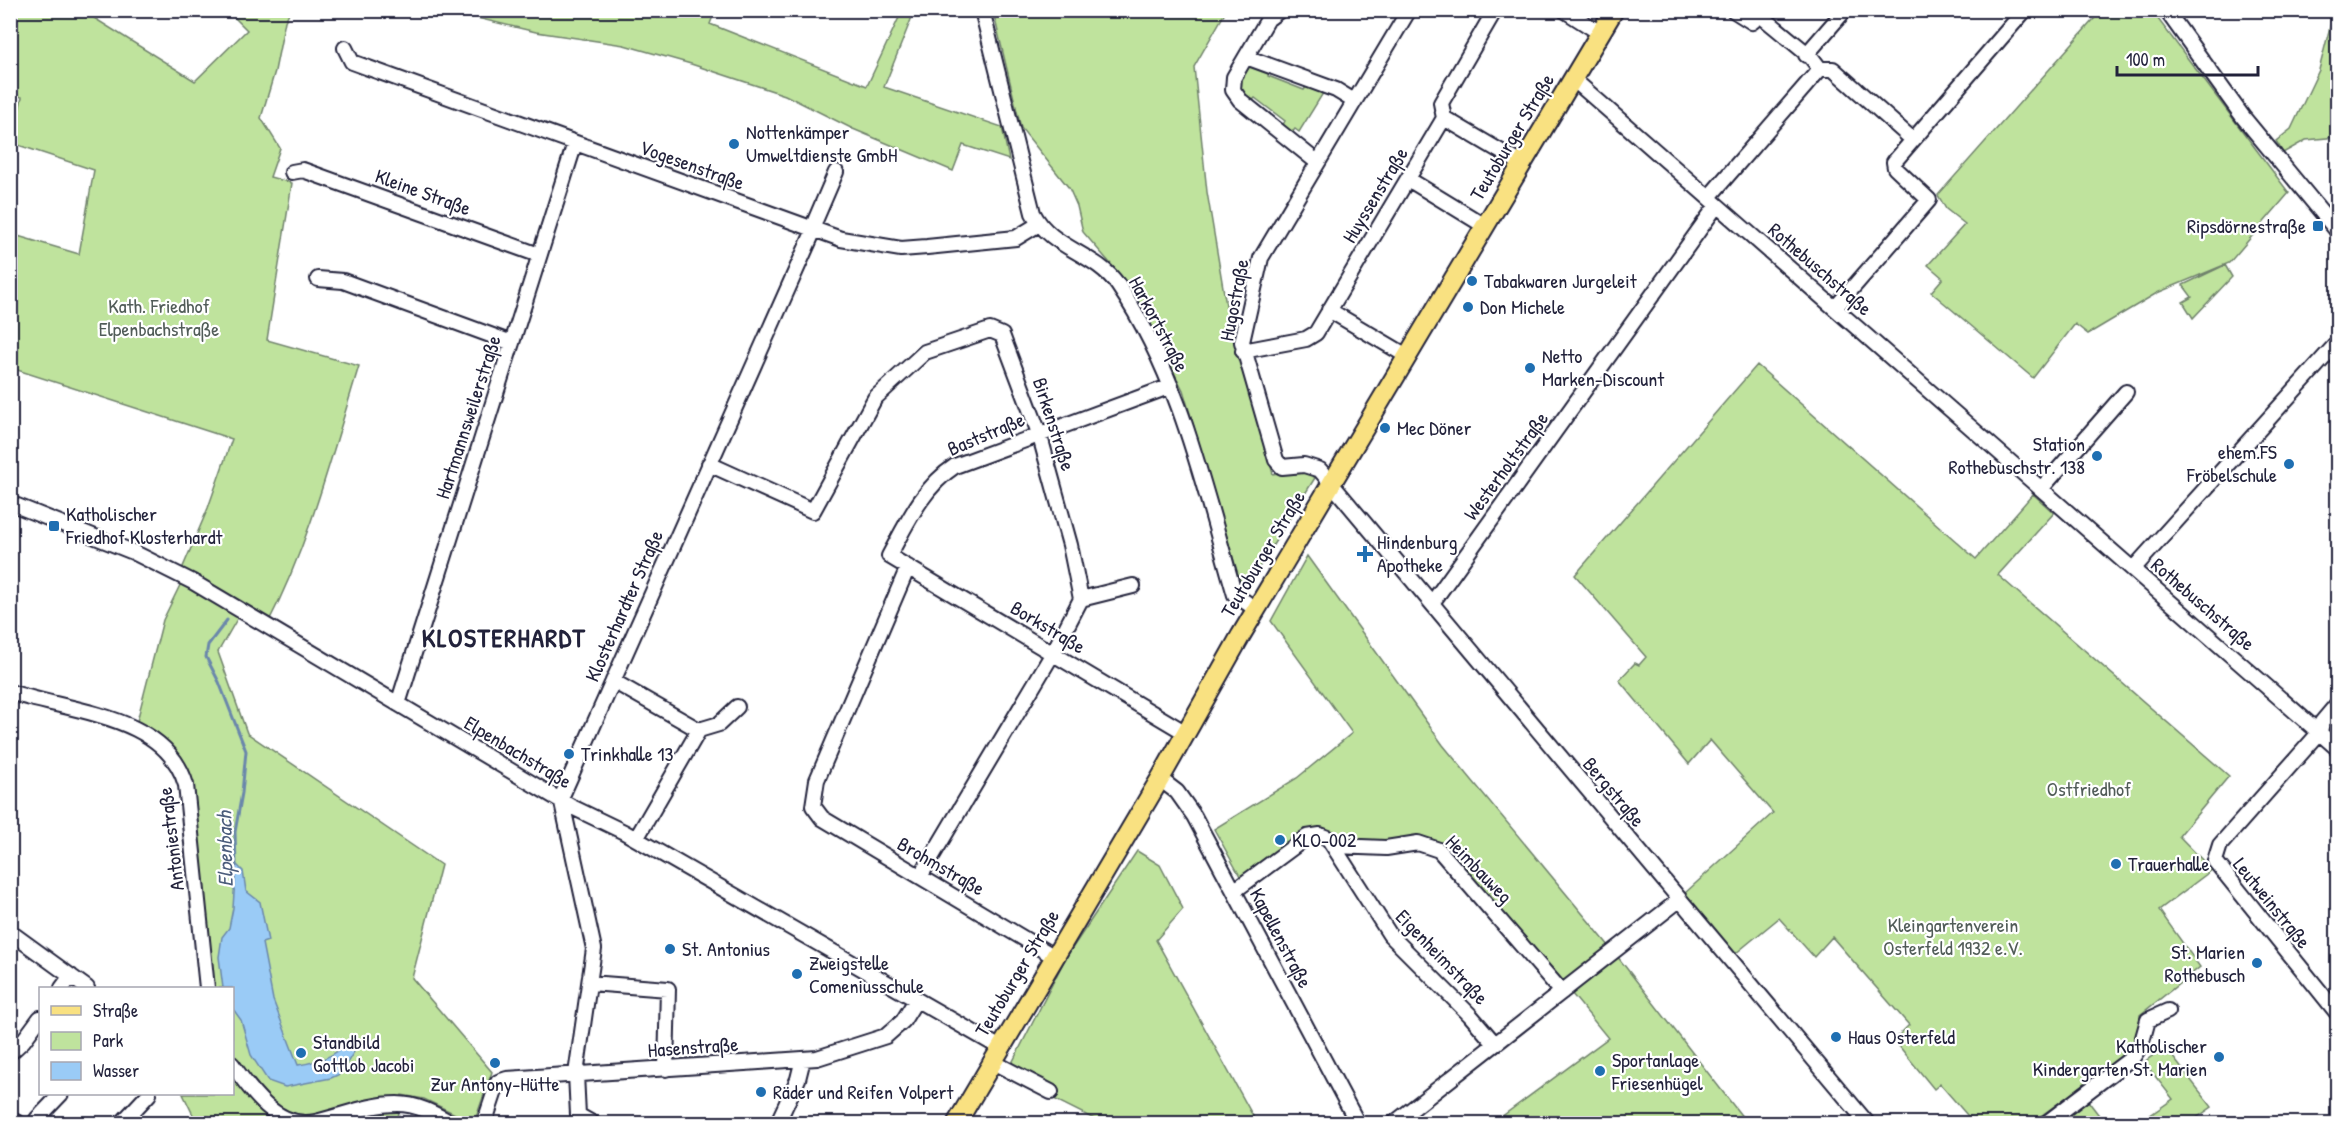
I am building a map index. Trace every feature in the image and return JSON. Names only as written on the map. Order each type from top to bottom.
[{"type":"main road","name":"Teutoburger Straße","points":[[956,1124],[995,1054],[1160,779],[1260,602],[1614,10]]},
{"type":"street","name":"Harkortstraße","points":[[982,10],[1033,213],[1039,224],[1052,238],[1085,255],[1110,275],[1128,303],[1171,386],[1190,436],[1235,595],[1260,602]]},
{"type":"street","points":[[1280,10],[1268,19],[1234,77],[1233,90],[1236,95],[1317,162]]},
{"type":"street","name":"Hugostraße","points":[[1331,484],[1320,470],[1311,466],[1278,465],[1242,342],[1263,252],[1409,10]]},
{"type":"street","points":[[1564,10],[1600,33]]},
{"type":"street","points":[[1733,10],[1752,22],[1761,13],[1820,69],[1833,69],[1913,140]]},
{"type":"street","points":[[1806,55],[1845,10]]},
{"type":"street","points":[[1835,308],[1929,200],[1893,165],[2025,10]]},
{"type":"street","points":[[2166,10],[2243,117],[2337,232]]},
{"type":"street","name":"Huyssenstraße","points":[[1243,351],[1312,337],[1444,118],[1441,113],[1441,103],[1488,13]]},
{"type":"street","name":"Vogesenstraße","points":[[345,48],[352,62],[814,230],[872,246],[901,249],[1016,238],[1039,224]]},
{"type":"street","points":[[1246,57],[1336,90],[1354,101]]},
{"type":"street","name":"Westerholtstraße","points":[[1432,603],[1713,201],[1820,69]]},
{"type":"street","name":"Rothebuschstraße","points":[[1573,79],[2337,749]]},
{"type":"street","points":[[1444,118],[1522,164]]},
{"type":"street","name":"Hartmannsweilerstraße","points":[[398,704],[575,143]]},
{"type":"street","name":"Kleine Straße","points":[[292,172],[303,170],[539,255]]},
{"type":"street","name":"Klosterhardter Straße","points":[[561,798],[814,230],[814,221],[836,172]]},
{"type":"street","points":[[1408,179],[1485,226]]},
{"type":"street","points":[[318,279],[344,281],[512,343]]},
{"type":"street","points":[[1329,310],[1407,356]]},
{"type":"street","name":"Birkenstraße","points":[[709,464],[813,511],[875,398],[925,352],[990,330],[1002,335],[1039,433],[1072,554],[1081,599]]},
{"type":"street","points":[[2133,569],[2337,342]]},
{"type":"street","name":"Baststraße","points":[[889,556],[918,504],[939,478],[966,460],[1171,386]]},
{"type":"street","points":[[2041,489],[2126,392]]},
{"type":"street","name":"Bergstraße","points":[[1331,484],[1678,901],[1868,1124]]},
{"type":"street","name":"Elpenbachstraße","points":[[10,503],[76,527],[186,578],[561,798],[570,806],[636,839],[916,1000],[1051,1092]]},
{"type":"street","name":"Borkstraße","points":[[889,556],[1186,733]]},
{"type":"street","name":"Brohmstraße","points":[[908,567],[817,780],[813,806],[822,818],[921,875],[1053,956]]},
{"type":"street","points":[[921,875],[1053,653],[1081,599],[1133,586]]},
{"type":"street","points":[[613,681],[699,730]]},
{"type":"street","name":"Antoniestraße","points":[[10,692],[135,728],[162,744],[177,762],[186,784],[207,987]]},
{"type":"street","points":[[2320,732],[2322,722],[2337,703]]},
{"type":"street","points":[[636,839],[699,730],[718,724],[737,707]]},
{"type":"street","name":"Leutweinstraße","points":[[2320,732],[2220,845],[2215,861],[2337,1014]]},
{"type":"street","name":"Kapellenstraße","points":[[1160,779],[1185,802],[1358,1124]]},
{"type":"street","points":[[561,798],[592,930],[594,949],[576,1074],[578,1115],[594,1124]]},
{"type":"street","points":[[1234,891],[1308,837],[1324,836],[1335,846]]},
{"type":"street","name":"Heimbauweg","points":[[1335,846],[1386,848],[1418,843],[1439,850],[1562,992]]},
{"type":"street","name":"Eigenheimstraße","points":[[1335,846],[1390,935],[1470,1014],[1495,1044]]},
{"type":"street","points":[[1393,1124],[1678,901]]},
{"type":"street","points":[[10,932],[86,987]]},
{"type":"street","points":[[63,987],[71,976]]},
{"type":"street","points":[[590,982],[668,989],[666,1069]]},
{"type":"street","name":"Hasenstraße","points":[[484,1124],[498,1082],[527,1076],[817,1058],[886,1036],[899,1026],[916,1000]]},
{"type":"street","points":[[2045,1124],[2133,1057],[2141,1045],[2148,1020],[2168,1011]]},
{"type":"street","points":[[10,1053],[23,1041],[39,1019]]},
{"type":"street","points":[[777,1124],[798,1079],[803,1059]]},
{"type":"street","points":[[234,1067],[272,1110],[300,1121],[313,1122],[367,1106],[397,1104],[421,1108],[453,1124]]},
{"type":"street","points":[[34,1122],[60,1095]]},
{"type":"street","points":[[121,1124],[148,1095]]},
{"type":"street","points":[[10,1119],[20,1124]]},
{"type":"green space","name":"Kath. Friedhof Elpenbachstraße","points":[[11,11],[83,11],[195,81],[247,30],[228,11],[290,11],[285,21],[275,71],[261,118],[280,148],[270,177],[292,183],[267,340],[359,366],[308,529],[268,623],[180,574],[208,508],[232,439],[11,368],[11,234],[79,254],[94,170],[12,143],[22,97],[11,94]]},
{"type":"green space","points":[[448,11],[715,11],[710,24],[867,86],[902,11],[914,12],[884,87],[1002,127],[1009,160],[963,145],[953,171],[853,129],[785,95],[691,64],[624,45],[536,32]]},
{"type":"green space","points":[[993,11],[1226,11],[1194,67],[1207,192],[1229,323],[1273,474],[1298,470],[1318,473],[1248,585],[1240,581],[1183,390],[1129,285],[1083,232],[1077,206],[1069,188],[1021,128]]},
{"type":"green space","points":[[2101,11],[2152,11],[2289,193],[2229,263],[2157,293],[2088,334],[2075,324],[2033,378],[1931,292],[1943,278],[1928,265],[1965,224],[1946,209],[1938,195]]},
{"type":"green space","points":[[2334,11],[2338,11],[2337,137],[2306,140],[2283,153],[2276,141],[2291,129],[2319,70]]},
{"type":"green space","points":[[1253,65],[1270,69],[1268,76],[1304,90],[1308,84],[1325,90],[1299,132],[1295,129],[1290,135],[1281,128],[1285,121],[1255,98],[1250,103],[1238,89],[1241,74]]},
{"type":"green space","points":[[2225,265],[2232,277],[2193,318],[2183,302],[2192,297],[2183,285]]},
{"type":"green space","points":[[1757,365],[1976,559],[2033,494],[2054,513],[1998,575],[2229,776],[2179,836],[2212,870],[2159,910],[2200,967],[2140,1015],[2135,1043],[2122,1058],[2031,1123],[1974,1123],[1940,1084],[1934,1089],[1894,1040],[1909,1025],[1832,937],[1814,957],[1779,918],[1735,954],[1685,893],[1773,813],[1710,740],[1689,764],[1619,680],[1635,663],[1639,665],[1646,657],[1575,575]]},
{"type":"green space","points":[[1307,556],[1443,745],[1610,947],[1747,1123],[1493,1123],[1608,1038],[1563,983],[1432,839],[1380,844],[1311,829],[1240,876],[1214,829],[1297,778],[1352,733],[1271,621]]},
{"type":"green space","points":[[183,579],[241,612],[218,652],[247,733],[441,865],[412,978],[492,1072],[474,1123],[424,1099],[402,1095],[397,1123],[197,1123],[183,1095],[234,1095],[234,987],[210,987],[188,784],[136,725],[163,620]]},
{"type":"green space","points":[[1137,851],[1160,865],[1183,909],[1156,940],[1254,1118],[1244,1124],[1102,1123],[1006,1075],[1065,959]]},
{"type":"green space","points":[[2165,1047],[2212,1107],[2189,1123],[2139,1123],[2173,1099],[2144,1062]]},
{"type":"green space","points":[[2088,1101],[2105,1123],[2059,1123]]},
{"type":"water","points":[[236,864],[243,871],[246,891],[260,902],[268,941],[262,943],[273,1000],[298,1065],[329,1056],[342,1048],[351,1035],[359,1044],[340,1074],[331,1078],[285,1087],[268,1081],[251,1055],[241,1020],[234,1010],[234,987],[223,987],[219,957],[222,937],[229,928],[233,908]]},
{"type":"waterway","name":"Elpenbach","points":[[227,620],[208,645],[206,657],[219,682],[246,751],[235,832],[236,866]]},
{"type":"place","name":"Nottenkämper Umweltdienste GmbH","points":[[734,144]]},
{"type":"place","name":"Ripsdörnestraße","points":[[2318,226]]},
{"type":"place","name":"Tabakwaren Jurgeleit","points":[[1472,281]]},
{"type":"place","name":"Don Michele","points":[[1468,307]]},
{"type":"place","name":"Netto Marken-Discount","points":[[1530,368]]},
{"type":"place","name":"Mec Döner","points":[[1385,428]]},
{"type":"place","name":"Station Rothebuschstr. 138","points":[[2097,456]]},
{"type":"place","name":"ehem.FS Fröbelschule","points":[[2289,464]]},
{"type":"place","name":"Katholischer Friedhof Klosterhardt","points":[[54,526]]},
{"type":"place","name":"Hindenburg Apotheke","points":[[1365,554]]},
{"type":"place","name":"Trinkhalle 13","points":[[569,754]]},
{"type":"place","name":"KLO-002","points":[[1280,840]]},
{"type":"place","name":"Trauerhalle","points":[[2116,864]]},
{"type":"place","name":"St. Antonius","points":[[670,949]]},
{"type":"place","name":"St. Marien Rothebusch","points":[[2257,963]]},
{"type":"place","name":"Zweigstelle Comeniusschule","points":[[797,974]]},
{"type":"place","name":"Haus Osterfeld","points":[[1836,1037]]},
{"type":"place","name":"Standbild Gottlob Jacobi","points":[[301,1053]]},
{"type":"place","name":"Katholischer Kindergarten St. Marien","points":[[2219,1057]]},
{"type":"place","name":"Zur Antony-Hütte","points":[[495,1063]]},
{"type":"place","name":"Sportanlage Friesenhügel","points":[[1600,1071]]},
{"type":"place","name":"Räder und Reifen Volpert","points":[[761,1092]]},
{"type":"district","name":"KLOSTERHARDT","points":[[504,638]]},
{"type":"park label","name":"Ostfriedhof","points":[[2089,789]]},
{"type":"park label","name":"Kleingartenverein Osterfeld 1932 e.V.","points":[[1953,936]]}]
